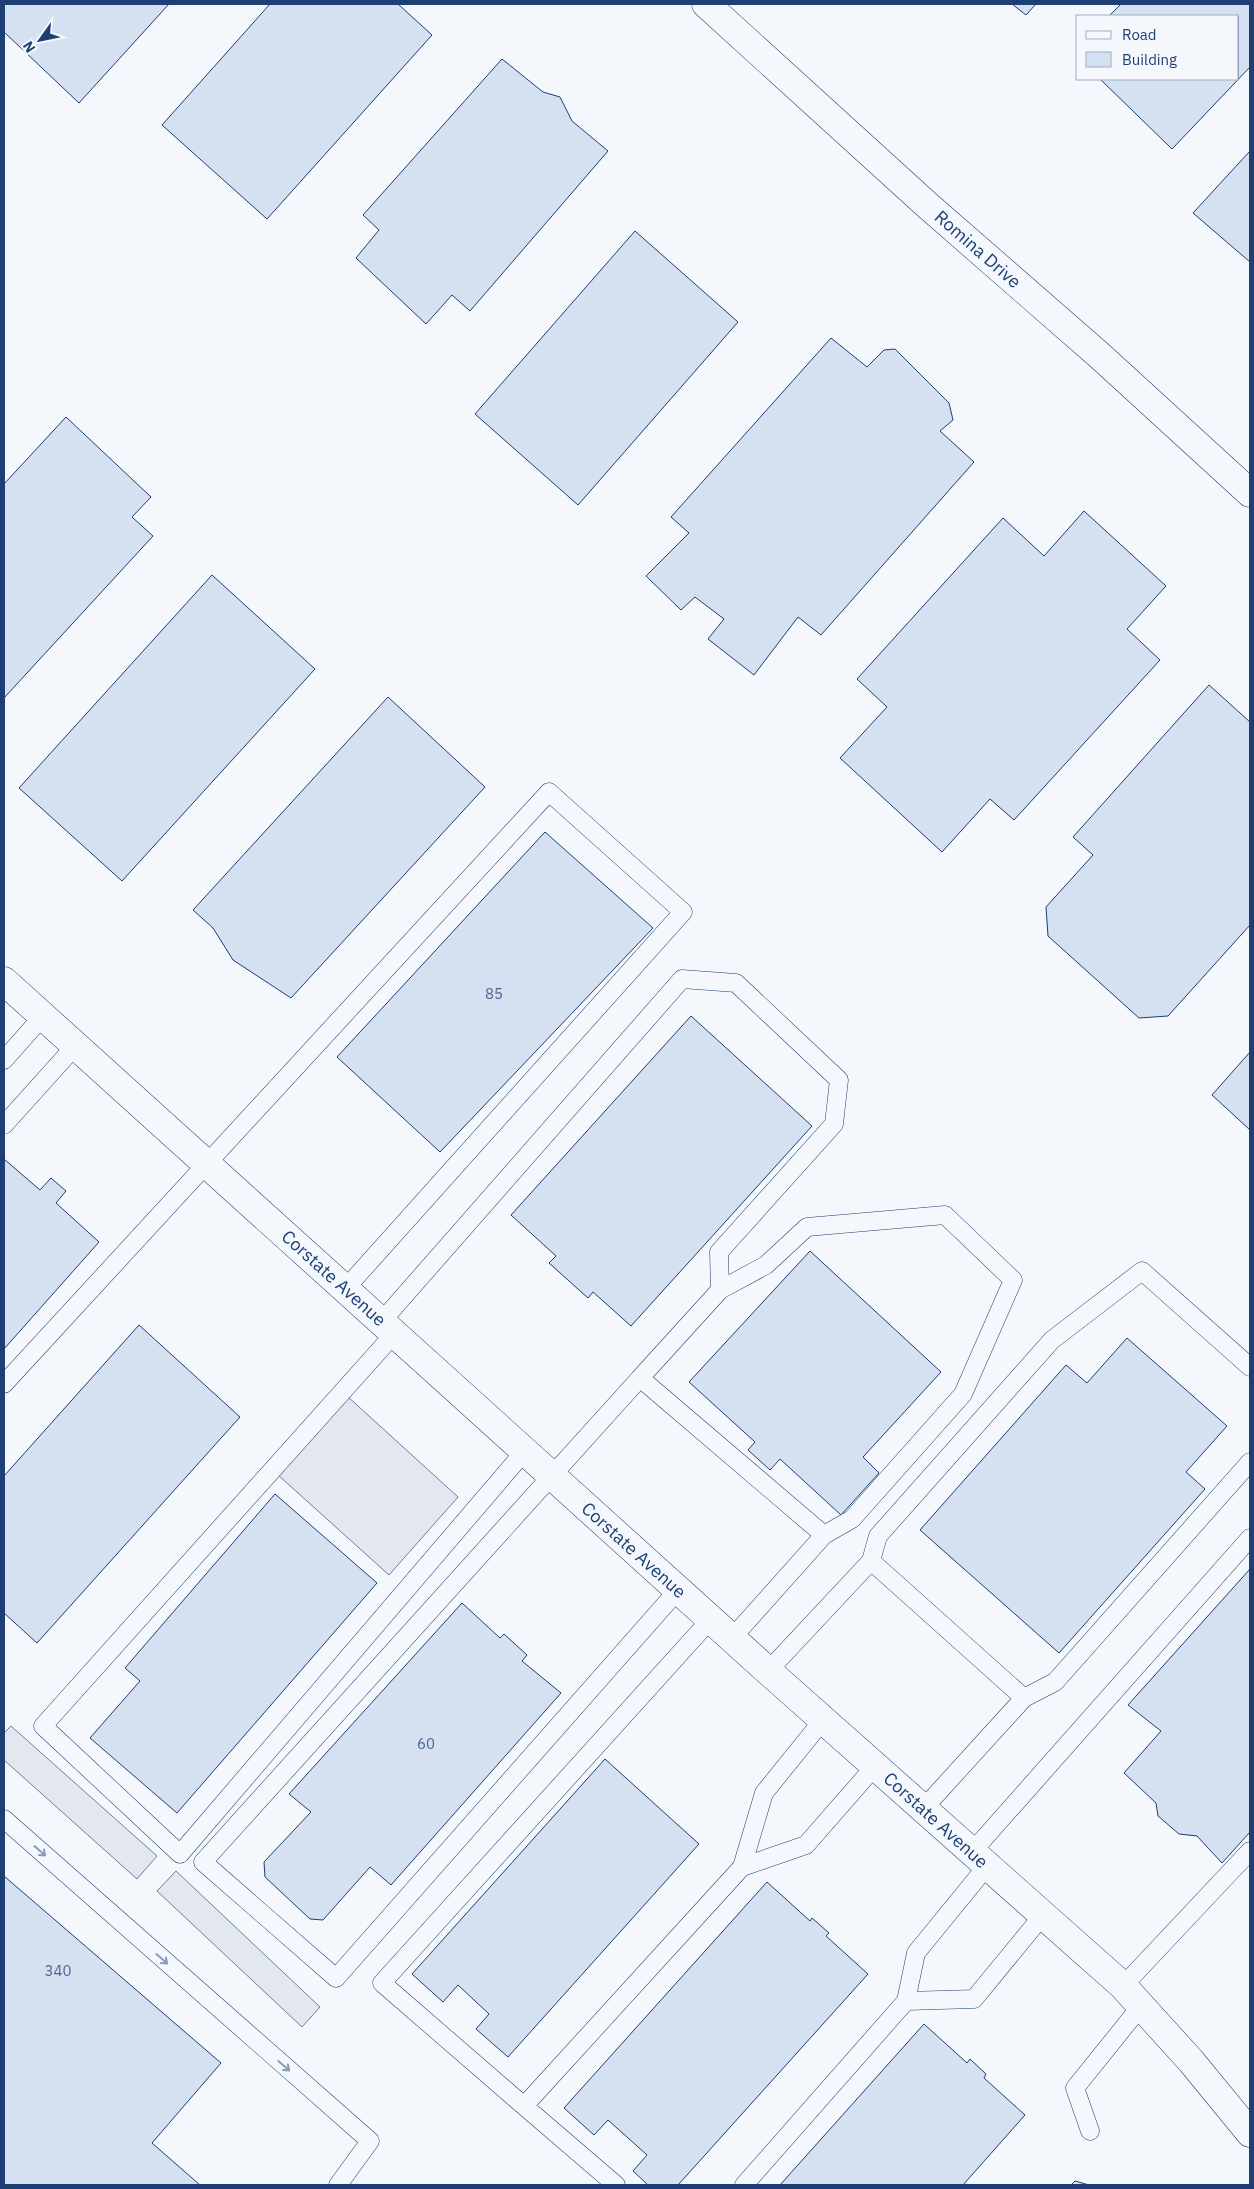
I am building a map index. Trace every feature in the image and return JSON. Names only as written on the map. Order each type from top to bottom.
[{"type":"street","name":"Romina Drive","points":[[706,4],[926,204],[1099,356],[1250,493]]},
{"type":"street","name":"Corstate Avenue","points":[[4,981],[206,1165],[346,1288],[524,1452],[1123,1986],[1191,2061],[1250,2133]]},
{"type":"lane","points":[[4,1384],[549,792],[683,912],[346,1288]]},
{"type":"lane","points":[[524,1452],[180,1854],[42,1726],[388,1327],[682,979],[736,983],[839,1080],[834,1124],[719,1252],[720,1290]]},
{"type":"lane","points":[[4,1060],[43,1016]]},
{"type":"lane","points":[[4,1125],[76,1045]]},
{"type":"lane","points":[[678,1590],[336,1978],[204,1862],[720,1290],[766,1265],[807,1227],[945,1215],[1013,1280],[963,1394],[852,1519],[824,1535],[732,1638]]},
{"type":"lane","points":[[768,1671],[871,1560],[878,1536],[1052,1340],[1142,1270],[1250,1367]]},
{"type":"lane","points":[[640,1378],[824,1535]]},
{"type":"lane","points":[[923,1809],[1024,1698],[1055,1682],[1250,1462]]},
{"type":"lane","points":[[744,2185],[906,2001],[916,1952],[980,1859],[1250,1538]]},
{"type":"lane","points":[[871,1560],[1024,1698]]},
{"type":"lane","points":[[616,2185],[382,1983],[711,1619]]},
{"type":"lane","points":[[524,2106],[742,1867],[764,1792],[823,1720]]},
{"type":"lane","points":[[742,1867],[806,1844],[875,1766]]},
{"type":"lane","points":[[4,1819],[370,2141],[338,2185]]},
{"type":"lane","points":[[1123,1986],[1250,1852]]},
{"type":"lane","points":[[906,2001],[974,1999],[1043,1915]]},
{"type":"lane","points":[[1090,2131],[1075,2088],[1141,2006]]},
{"type":"shaded area","points":[[347,1396],[458,1497],[389,1575],[277,1474]]},
{"type":"shaded area","points":[[11,1726],[157,1856],[137,1879],[4,1760],[4,1733]]},
{"type":"shaded area","points":[[176,1871],[320,2007],[302,2027],[157,1891]]},
{"type":"building","points":[[4,4],[169,4],[79,103],[4,32]]},
{"type":"building","points":[[270,4],[398,4],[432,35],[267,219],[162,125]]},
{"type":"building","points":[[1012,4],[1036,4],[1026,15]]},
{"type":"building","points":[[1121,4],[1250,4],[1250,67],[1239,79],[1239,15],[1110,15]]},
{"type":"building","points":[[502,59],[543,92],[560,97],[572,121],[608,151],[470,311],[452,295],[426,324],[356,258],[379,230],[363,215]]},
{"type":"building","points":[[1101,80],[1238,80],[1172,149]]},
{"type":"building","points":[[1250,151],[1250,262],[1193,213]]},
{"type":"building","points":[[635,231],[738,322],[578,505],[475,414]]},
{"type":"building","points":[[831,338],[867,367],[884,350],[895,349],[949,403],[953,420],[940,431],[974,462],[821,635],[798,617],[754,675],[708,639],[724,619],[695,597],[681,610],[646,576],[689,533],[671,517]]},
{"type":"building","points":[[66,417],[151,497],[132,517],[153,536],[4,698],[4,484]]},
{"type":"building","points":[[1084,511],[1166,586],[1127,629],[1160,660],[1014,820],[990,799],[942,852],[840,758],[887,707],[857,679],[1003,518],[1044,556]]},
{"type":"building","points":[[212,575],[315,669],[122,881],[19,788]]},
{"type":"building","points":[[1209,685],[1250,722],[1250,925],[1168,1016],[1139,1018],[1048,936],[1046,907],[1093,855],[1073,837]]},
{"type":"building","points":[[388,697],[485,787],[291,998],[233,960],[213,928],[193,910]]},
{"type":"building","points":[[545,832],[653,928],[440,1152],[337,1057]]},
{"type":"building","points":[[691,1016],[812,1126],[631,1326],[593,1292],[588,1298],[549,1263],[556,1256],[511,1215]]},
{"type":"building","points":[[1250,1052],[1250,1130],[1212,1095]]},
{"type":"building","points":[[4,1159],[40,1190],[51,1178],[66,1191],[56,1203],[99,1242],[4,1349]]},
{"type":"building","points":[[810,1251],[941,1372],[863,1457],[879,1473],[841,1515],[780,1459],[770,1470],[748,1450],[755,1442],[689,1382]]},
{"type":"building","points":[[139,1325],[240,1417],[37,1643],[4,1613],[4,1476]]},
{"type":"building","points":[[1127,1338],[1227,1426],[1186,1472],[1205,1489],[1059,1653],[920,1530],[1066,1365],[1087,1383]]},
{"type":"building","points":[[275,1494],[377,1583],[177,1813],[90,1738],[140,1681],[125,1668]]},
{"type":"building","points":[[1250,1569],[1250,1832],[1222,1863],[1197,1836],[1179,1834],[1158,1816],[1156,1803],[1124,1773],[1161,1731],[1128,1705]]},
{"type":"building","points":[[462,1603],[500,1638],[504,1634],[527,1655],[522,1661],[561,1693],[391,1885],[370,1867],[323,1920],[310,1919],[265,1877],[264,1862],[311,1812],[289,1794]]},
{"type":"building","points":[[605,1759],[699,1844],[508,2057],[476,2029],[489,2014],[458,1985],[443,2002],[412,1974]]},
{"type":"building","points":[[4,1876],[221,2063],[152,2143],[200,2185],[4,2185]]},
{"type":"building","points":[[767,1882],[810,1921],[812,1918],[829,1933],[826,1936],[868,1974],[678,2185],[648,2185],[633,2171],[647,2155],[608,2120],[594,2135],[564,2108]]},
{"type":"building","points":[[924,2024],[967,2063],[970,2059],[986,2074],[984,2078],[1025,2115],[963,2185],[780,2185]]},
{"type":"building","points":[[1075,2181],[1089,2185],[1071,2185]]}]
